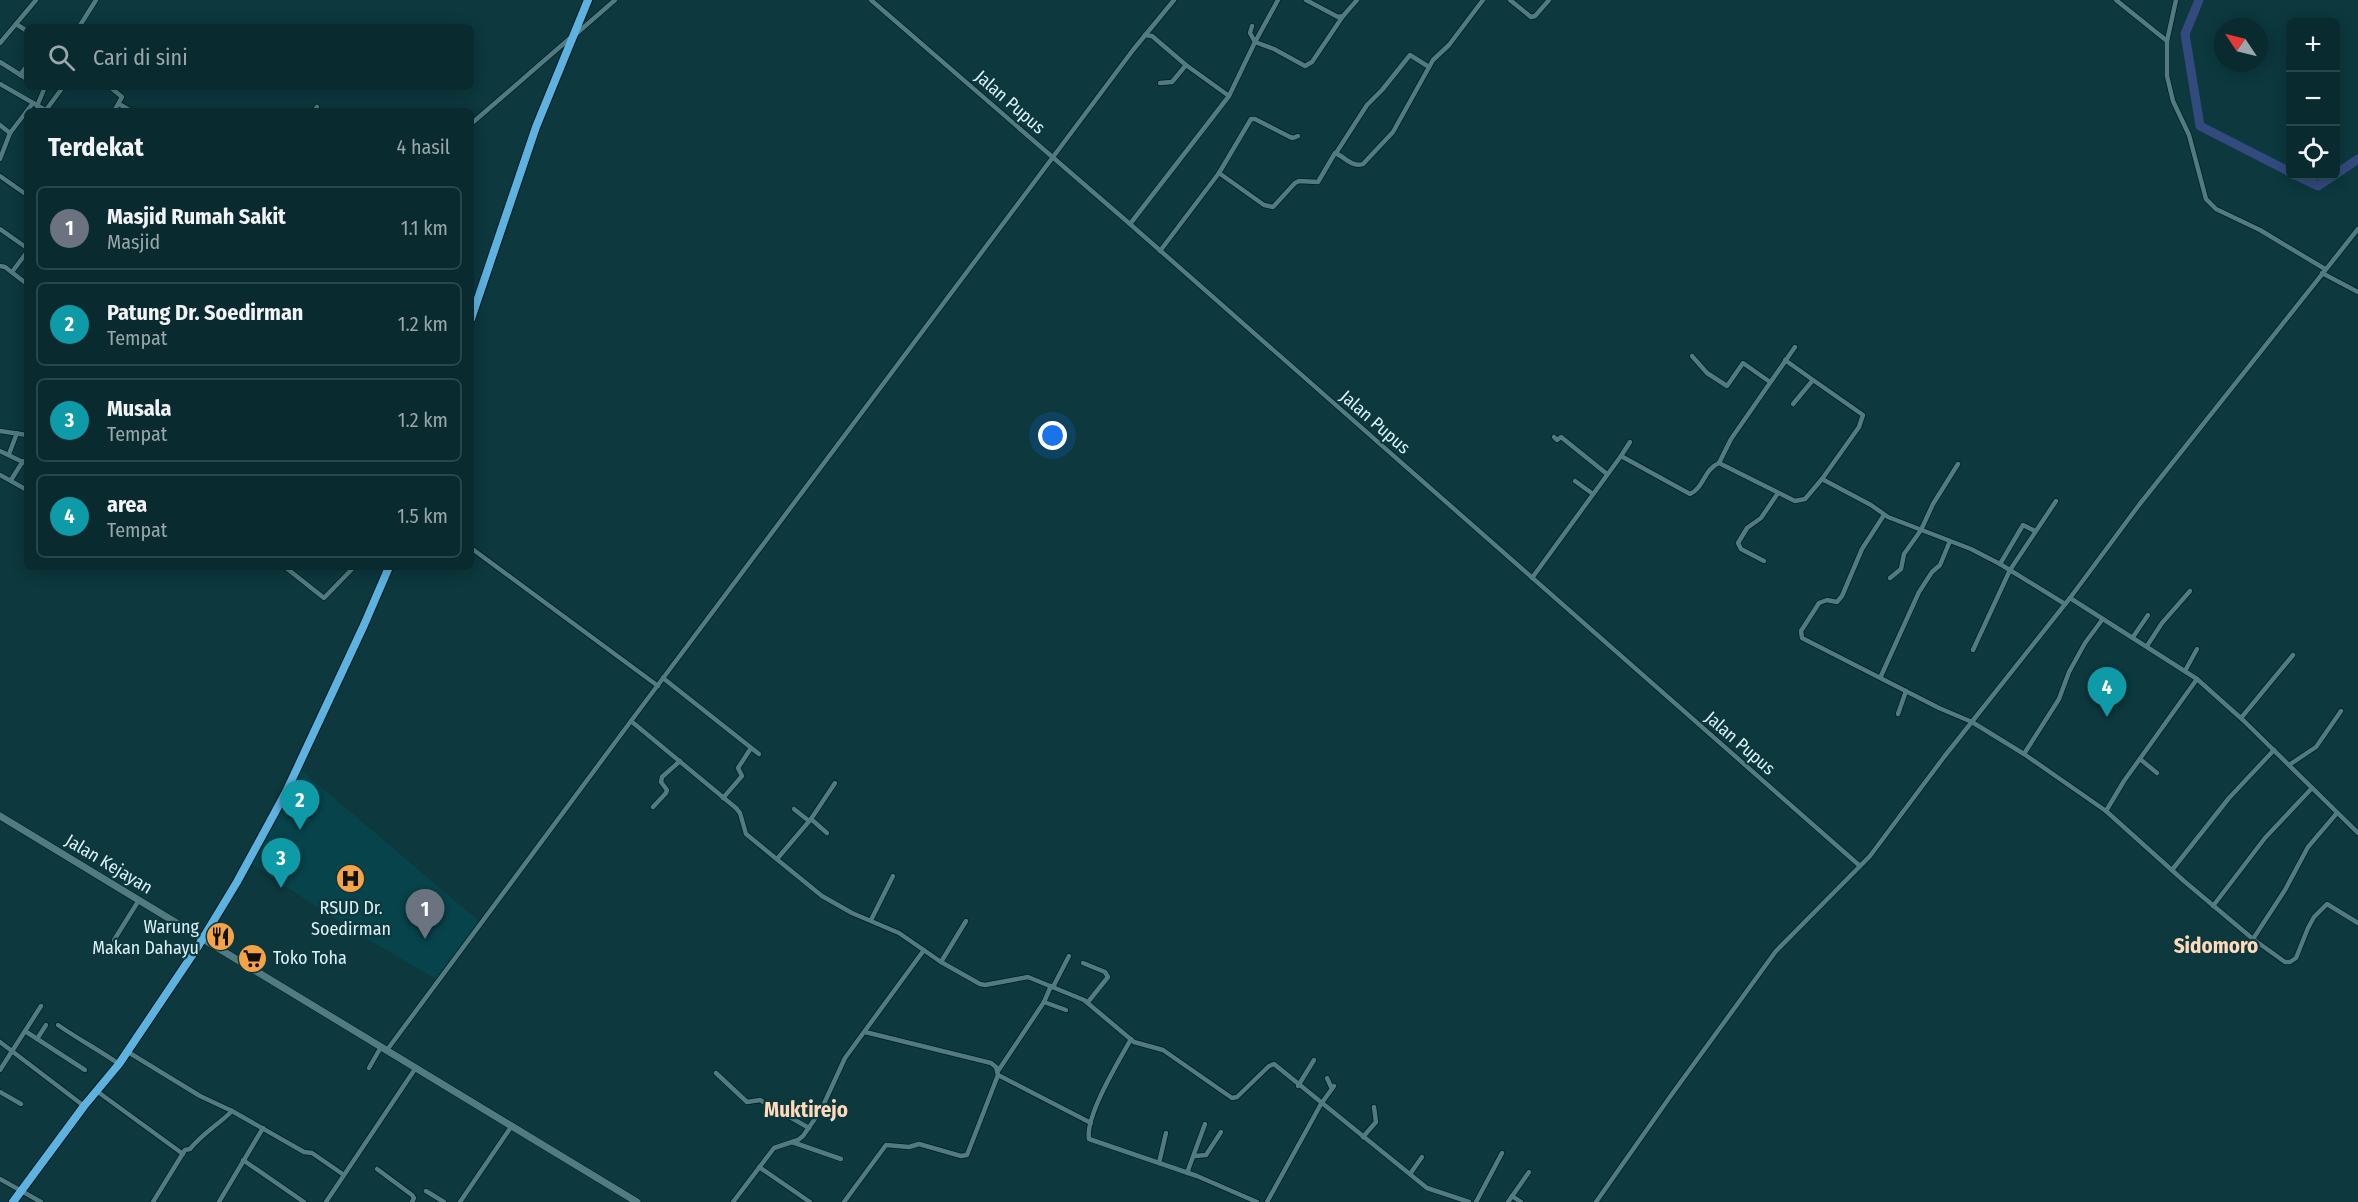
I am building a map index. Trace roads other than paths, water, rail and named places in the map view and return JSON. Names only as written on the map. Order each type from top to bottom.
[{"type":"highway","points":[[474,310],[536,127],[588,0]]},
{"type":"highway","points":[[13,1202],[84,1106],[98,1092],[128,1052],[237,882],[286,792],[388,570]]},
{"type":"main road","name":"Jalan Kejayan","points":[[0,816],[637,1202]]},
{"type":"street","points":[[0,43],[36,0]]},
{"type":"street","points":[[81,24],[96,0]]},
{"type":"street","points":[[474,121],[615,0]]},
{"type":"street","name":"Jalan Pupus","points":[[871,0],[1130,224],[1860,866]]},
{"type":"street","points":[[369,1068],[1144,36],[1174,0]]},
{"type":"street","points":[[1130,224],[1229,96],[1278,0]]},
{"type":"street","points":[[1306,0],[1336,16],[1343,16]]},
{"type":"street","points":[[1252,26],[1250,33],[1255,42],[1274,49],[1305,66],[1312,62],[1343,16],[1357,0]]},
{"type":"street","points":[[1336,153],[1358,166],[1363,164],[1393,132],[1429,67],[1483,0]]},
{"type":"street","points":[[1510,0],[1531,17],[1535,16],[1549,0]]},
{"type":"street","points":[[2116,0],[2167,41]]},
{"type":"street","points":[[2176,0],[2167,41],[2167,76],[2173,101],[2189,135],[2206,199],[2222,213],[2260,230],[2358,292]]},
{"type":"street","points":[[16,24],[24,29]]},
{"type":"street","points":[[1144,36],[1152,36],[1186,65],[1229,96]]},
{"type":"street","points":[[1219,173],[1264,205],[1275,207],[1295,183],[1299,181],[1318,182],[1331,157],[1336,153],[1362,111],[1410,55],[1429,67]]},
{"type":"street","points":[[0,62],[24,77]]},
{"type":"street","points":[[1160,83],[1172,82],[1186,65]]},
{"type":"street","points":[[20,75],[24,70]]},
{"type":"street","points":[[0,84],[41,108]]},
{"type":"street","points":[[32,108],[42,90]]},
{"type":"street","points":[[48,108],[61,90]]},
{"type":"street","points":[[114,90],[122,97],[116,108]]},
{"type":"street","points":[[119,104],[126,108]]},
{"type":"street","points":[[1160,251],[1219,173],[1252,118],[1290,137],[1298,136]]},
{"type":"street","points":[[0,159],[10,133],[24,120]]},
{"type":"street","points":[[0,125],[10,133]]},
{"type":"street","points":[[0,176],[24,193]]},
{"type":"street","points":[[0,228],[24,248]]},
{"type":"street","points":[[1596,1202],[1776,951],[1860,866],[2070,598],[2133,513],[2358,229]]},
{"type":"street","points":[[12,272],[24,254]]},
{"type":"street","points":[[0,266],[24,282]]},
{"type":"street","points":[[1621,456],[1690,494],[1696,491],[1710,467],[1719,463],[1731,439],[1795,347]]},
{"type":"street","points":[[1692,356],[1707,373],[1727,386],[1743,363],[1770,382]]},
{"type":"street","points":[[1719,463],[1795,501],[1805,499],[1859,427],[1863,415],[1785,360]]},
{"type":"street","points":[[1794,404],[1813,380]]},
{"type":"street","points":[[0,430],[24,434]]},
{"type":"street","points":[[9,454],[17,433]]},
{"type":"street","points":[[1554,437],[1557,440],[1561,437],[1607,474]]},
{"type":"street","points":[[1532,578],[1630,442]]},
{"type":"street","points":[[0,451],[24,462]]},
{"type":"street","points":[[11,480],[24,464]]},
{"type":"street","points":[[1890,578],[1901,569],[1904,554],[1921,530],[1933,504],[1958,464]]},
{"type":"street","points":[[0,475],[24,488]]},
{"type":"street","points":[[1822,479],[1871,505],[1884,515],[2000,564],[2065,604]]},
{"type":"street","points":[[1575,481],[1593,494]]},
{"type":"street","points":[[1764,561],[1741,549],[1738,543],[1747,528],[1761,518],[1778,493]]},
{"type":"street","points":[[1973,650],[2010,570],[2056,501]]},
{"type":"street","points":[[1884,515],[1862,549],[1840,600],[1837,602],[1827,600],[1819,603],[1802,629],[1802,638],[1972,722],[2024,754],[2106,811],[2213,906],[2285,962],[2296,958],[2314,917],[2327,904],[2358,923]]},
{"type":"street","points":[[2000,564],[2023,525],[2035,531]]},
{"type":"street","points":[[1881,676],[1919,592],[1940,565],[1950,541]]},
{"type":"street","points":[[474,550],[658,686]]},
{"type":"street","points":[[289,570],[324,598],[351,570]]},
{"type":"street","points":[[2147,646],[2162,622],[2190,591]]},
{"type":"street","points":[[2070,598],[2197,679],[2241,718],[2358,833]]},
{"type":"street","points":[[2133,637],[2148,615]]},
{"type":"street","points":[[2024,754],[2060,699],[2069,672],[2085,643],[2102,620]]},
{"type":"street","points":[[2185,670],[2197,650]]},
{"type":"street","points":[[2241,718],[2293,655]]},
{"type":"street","points":[[663,678],[759,754]]},
{"type":"street","points":[[2106,811],[2197,679]]},
{"type":"street","points":[[1898,714],[1906,691]]},
{"type":"street","points":[[2289,765],[2316,747],[2341,711]]},
{"type":"street","points":[[631,721],[740,813],[744,832],[835,905],[899,933],[941,962],[985,985],[1028,977],[1088,1002],[1131,1039],[1137,1043],[1163,1050],[1232,1098],[1237,1097],[1271,1064],[1434,1191],[1456,1196],[1469,1202]]},
{"type":"street","points":[[723,798],[742,776],[738,768],[751,748]]},
{"type":"street","points":[[2172,870],[2229,798],[2274,750]]},
{"type":"street","points":[[2140,759],[2157,773]]},
{"type":"street","points":[[653,807],[666,793],[661,779],[680,761]]},
{"type":"street","points":[[777,859],[810,820],[835,783]]},
{"type":"street","points":[[2213,906],[2265,838],[2312,788]]},
{"type":"street","points":[[794,809],[827,833]]},
{"type":"street","points":[[2253,939],[2285,890],[2308,847],[2337,813]]},
{"type":"street","points":[[871,920],[893,876]]},
{"type":"street","points":[[114,940],[139,900]]},
{"type":"street","points":[[941,962],[966,921]]},
{"type":"street","points":[[733,1202],[776,1146],[800,1139],[809,1128],[821,1110],[845,1058],[924,950]]},
{"type":"street","points":[[844,1202],[886,1146],[909,1148],[919,1144],[961,1156],[967,1155],[998,1073],[1044,1002],[1070,956]]},
{"type":"street","points":[[1083,963],[1106,972],[1108,977],[1088,1002]]},
{"type":"street","points":[[1044,1002],[1066,1010]]},
{"type":"street","points":[[0,1070],[41,1006]]},
{"type":"street","points":[[37,1039],[46,1024]]},
{"type":"street","points":[[58,1025],[119,1064]]},
{"type":"street","points":[[25,1031],[85,1070]]},
{"type":"street","points":[[865,1032],[991,1063],[998,1073],[1091,1123]]},
{"type":"street","points":[[1131,1039],[1107,1083],[1091,1123],[1089,1139],[1187,1173],[1257,1202]]},
{"type":"street","points":[[0,1042],[84,1106]]},
{"type":"street","points":[[128,1052],[200,1096],[232,1111],[304,1152],[312,1153],[344,1176]]},
{"type":"street","points":[[1299,1086],[1314,1060]]},
{"type":"street","points":[[329,1201],[416,1068]]},
{"type":"street","points":[[716,1073],[747,1102],[760,1100],[809,1128]]},
{"type":"street","points":[[1267,1202],[1321,1104],[1333,1087],[1327,1078]]},
{"type":"street","points":[[0,1092],[21,1104]]},
{"type":"street","points":[[98,1092],[183,1154]]},
{"type":"street","points":[[1364,1137],[1376,1122],[1374,1107]]},
{"type":"street","points":[[153,1202],[185,1150],[190,1149],[202,1134],[218,1126],[232,1111]]},
{"type":"street","points":[[1187,1173],[1205,1124]]},
{"type":"street","points":[[462,1201],[511,1127]]},
{"type":"street","points":[[219,1202],[262,1128]]},
{"type":"street","points":[[1195,1156],[1206,1155],[1221,1132]]},
{"type":"street","points":[[1159,1163],[1166,1133]]},
{"type":"street","points":[[792,1142],[841,1159]]},
{"type":"street","points":[[1476,1202],[1502,1153]]},
{"type":"street","points":[[1410,1174],[1422,1157]]},
{"type":"street","points":[[243,1160],[304,1202]]},
{"type":"street","points":[[759,1167],[810,1202]]},
{"type":"street","points":[[377,1169],[412,1195],[414,1198],[412,1202]]},
{"type":"street","points":[[1508,1202],[1529,1172]]},
{"type":"street","points":[[0,1179],[41,1202]]},
{"type":"street","points":[[426,1191],[444,1202]]},
{"type":"street","points":[[1453,1202],[1456,1196]]},
{"type":"street","points":[[1512,1196],[1521,1202]]},
{"type":"waterway","points":[[2199,0],[2185,34],[2200,126],[2286,170]]},
{"type":"waterway","points":[[2340,171],[2358,159]]},
{"type":"waterway","points":[[2305,180],[2318,186],[2327,180]]},
{"type":"place","name":"area","points":[[2107,717]]},
{"type":"place","name":"Patung Dr. Soedirman","points":[[300,830]]},
{"type":"place","name":"RSUD Dr. Soedirman","points":[[351,879]]},
{"type":"place","name":"Musala","points":[[281,888]]},
{"type":"place","name":"Warung Makan Dahayu","points":[[220,937]]},
{"type":"place","name":"Masjid Rumah Sakit","points":[[425,939]]},
{"type":"place","name":"Toko Toha","points":[[252,958]]},
{"type":"district","name":"Sidomoro","points":[[2216,946]]},
{"type":"district","name":"Muktirejo","points":[[806,1110]]}]
